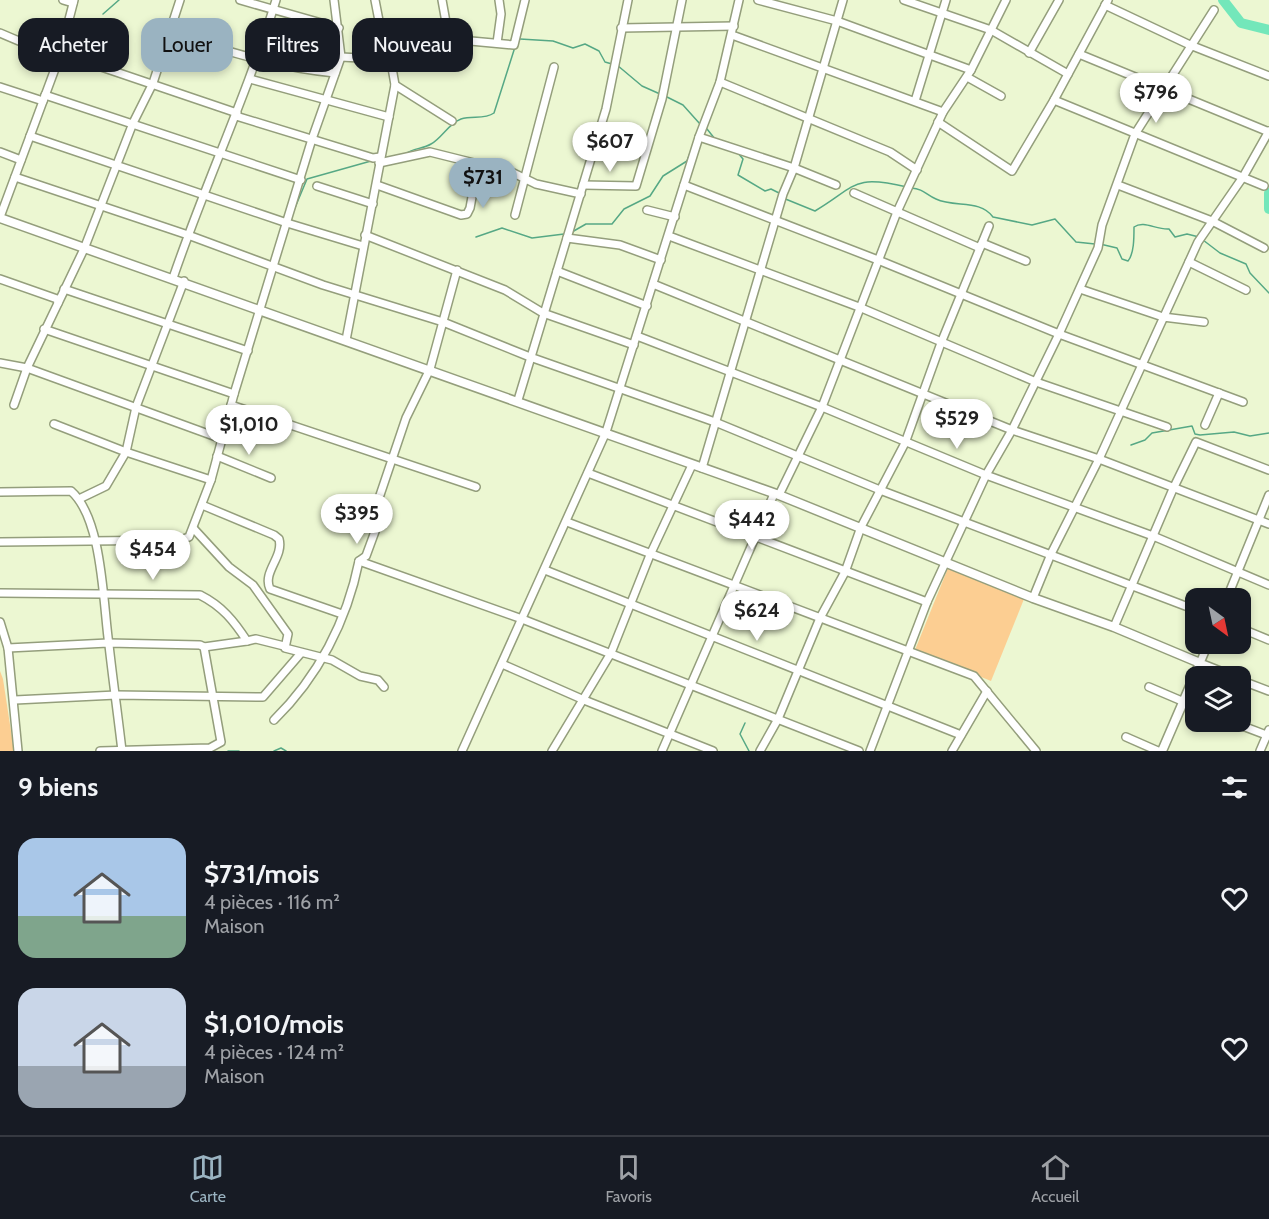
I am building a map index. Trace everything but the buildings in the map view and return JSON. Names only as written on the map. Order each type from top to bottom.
[{"type":"street","points":[[63,0],[73,2],[69,18]]},
{"type":"street","points":[[173,18],[180,0]]},
{"type":"street","points":[[240,0],[302,18]]},
{"type":"street","points":[[270,18],[276,0]]},
{"type":"street","points":[[334,0],[337,18]]},
{"type":"street","points":[[375,0],[379,18]]},
{"type":"street","points":[[442,0],[445,18]]},
{"type":"street","points":[[497,43],[501,14],[499,0]]},
{"type":"street","points":[[473,41],[514,45],[525,0]]},
{"type":"street","points":[[518,400],[606,108],[628,0]]},
{"type":"street","points":[[583,185],[636,186],[662,96],[682,0]]},
{"type":"street","points":[[462,751],[606,432],[622,388],[699,137],[720,82],[739,0]]},
{"type":"street","points":[[758,0],[837,21],[930,54],[969,73],[1002,96]]},
{"type":"street","points":[[702,468],[729,370],[782,198],[794,168],[843,0]]},
{"type":"street","points":[[904,0],[991,30],[1068,74]]},
{"type":"street","points":[[915,101],[946,0]]},
{"type":"street","points":[[662,751],[736,587],[755,538],[822,407],[897,212],[943,112],[969,73],[1006,0]]},
{"type":"street","points":[[1029,53],[1059,0]]},
{"type":"street","points":[[939,122],[1012,171],[1107,3],[1190,45],[1269,76]]},
{"type":"street","points":[[870,751],[927,602],[986,476],[1036,382],[1099,245],[1102,225],[1135,134],[1214,10]]},
{"type":"street","points":[[621,28],[734,26]]},
{"type":"street","points":[[0,33],[18,40]]},
{"type":"street","points":[[732,35],[943,112]]},
{"type":"street","points":[[0,542],[180,540],[189,537],[211,480],[273,265],[312,139],[341,57],[340,42]]},
{"type":"street","points":[[1034,598],[1051,554],[1099,459],[1198,242],[1243,177],[1269,132],[1079,54]]},
{"type":"street","points":[[341,57],[352,57]]},
{"type":"street","points":[[514,215],[554,67]]},
{"type":"street","points":[[53,72],[0,217],[84,249],[184,281],[776,494],[1208,666]]},
{"type":"street","points":[[115,72],[153,83],[236,115],[379,160],[430,152],[503,168],[536,183],[581,194]]},
{"type":"street","points":[[14,405],[44,328],[84,249],[133,123],[156,72]]},
{"type":"street","points":[[173,278],[202,195],[253,72]]},
{"type":"street","points":[[321,72],[335,73]]},
{"type":"street","points":[[346,340],[365,235],[374,204],[379,160],[395,85],[392,72]]},
{"type":"street","points":[[250,79],[327,98],[389,117]]},
{"type":"street","points":[[720,82],[890,152],[917,170]]},
{"type":"street","points":[[395,85],[452,121]]},
{"type":"street","points":[[0,87],[133,123],[301,180]]},
{"type":"street","points":[[1054,100],[1263,186]]},
{"type":"street","points":[[30,136],[202,195],[363,246]]},
{"type":"street","points":[[699,137],[794,168],[836,185]]},
{"type":"street","points":[[0,153],[21,160]]},
{"type":"street","points":[[377,185],[461,215],[467,214],[478,164]]},
{"type":"street","points":[[15,177],[188,235],[323,285],[443,322],[530,357],[715,422],[798,454],[880,490],[965,520],[1185,606]]},
{"type":"street","points":[[684,185],[776,219],[1059,334],[1243,402]]},
{"type":"street","points":[[1118,185],[1212,221],[1264,248]]},
{"type":"street","points":[[317,186],[374,204]]},
{"type":"street","points":[[854,193],[981,246],[1026,261]]},
{"type":"street","points":[[647,210],[675,218]]},
{"type":"street","points":[[760,751],[778,719],[820,618],[844,572],[861,528],[905,443],[941,343],[989,226]]},
{"type":"street","points":[[365,235],[505,290],[543,313],[634,345]]},
{"type":"street","points":[[669,236],[859,307],[1036,382],[1167,427]]},
{"type":"street","points":[[567,238],[620,245],[661,260]]},
{"type":"street","points":[[1189,262],[1246,290]]},
{"type":"street","points":[[274,720],[295,699],[323,658],[354,584],[359,561],[366,556],[377,526],[378,501],[390,460],[405,418],[430,369],[457,270]]},
{"type":"street","points":[[557,272],[647,306]]},
{"type":"street","points":[[0,279],[57,299],[58,303]]},
{"type":"street","points":[[79,499],[106,486],[126,452],[136,407],[150,365],[184,281]]},
{"type":"street","points":[[653,284],[841,358],[1012,430],[1099,459],[1269,524]]},
{"type":"street","points":[[64,289],[248,351]]},
{"type":"street","points":[[1080,289],[1163,317],[1204,322]]},
{"type":"street","points":[[44,328],[234,394]]},
{"type":"street","points":[[637,336],[822,407],[986,476],[1153,536],[1269,585]]},
{"type":"street","points":[[0,363],[27,368],[222,439]]},
{"type":"street","points":[[1205,425],[1219,393]]},
{"type":"street","points":[[231,405],[476,487]]},
{"type":"street","points":[[54,424],[126,452],[211,480]]},
{"type":"street","points":[[1114,627],[1173,489],[1196,442],[1269,470]]},
{"type":"street","points":[[217,456],[271,478]]},
{"type":"street","points":[[552,751],[611,653],[650,555],[692,465]]},
{"type":"street","points":[[588,473],[927,602]]},
{"type":"street","points":[[0,492],[71,491],[79,499],[95,542],[104,592],[122,751]]},
{"type":"street","points":[[1232,588],[1269,495]]},
{"type":"street","points":[[202,505],[274,534],[279,539],[279,552],[268,581],[270,589],[342,614]]},
{"type":"street","points":[[567,522],[907,653],[974,676],[1036,751]]},
{"type":"street","points":[[194,529],[229,567],[258,590],[288,634],[284,646]]},
{"type":"street","points":[[359,561],[522,619],[858,751]]},
{"type":"street","points":[[545,570],[961,735]]},
{"type":"street","points":[[0,593],[104,592],[200,595],[213,601],[230,616],[247,641]]},
{"type":"street","points":[[0,622],[8,648],[15,700],[18,751]]},
{"type":"street","points":[[1251,633],[1269,640]]},
{"type":"street","points":[[8,648],[108,643],[200,645],[204,647],[256,639],[346,666],[360,676],[378,680],[384,687]]},
{"type":"street","points":[[100,751],[216,747],[221,742],[211,697],[204,647]]},
{"type":"street","points":[[15,700],[116,695],[263,697],[301,653]]},
{"type":"street","points":[[1126,738],[1160,751],[1204,654]]},
{"type":"street","points":[[501,664],[713,751]]},
{"type":"street","points":[[1251,684],[1269,691]]},
{"type":"street","points":[[1149,687],[1183,702]]},
{"type":"street","points":[[952,751],[987,691]]},
{"type":"street","points":[[1251,728],[1268,734],[1260,751]]},
{"type":"shaded area","points":[[948,568],[1024,599],[991,681],[915,650]]},
{"type":"shaded area","points":[[0,671],[3,679],[14,751],[0,751]]},
{"type":"waterway","points":[[103,14],[119,0]]},
{"type":"waterway","points":[[1223,0],[1241,23],[1269,30]]},
{"type":"waterway","points":[[520,39],[553,41],[573,48],[585,44],[599,51],[605,62],[612,64]]},
{"type":"waterway","points":[[405,154],[431,144],[452,124],[461,119],[494,113],[515,47]]},
{"type":"waterway","points":[[617,65],[642,86],[660,94]]},
{"type":"waterway","points":[[667,97],[683,105],[700,124]]},
{"type":"waterway","points":[[707,129],[715,139]]},
{"type":"waterway","points":[[572,232],[586,224],[612,224],[624,209],[650,196],[663,176],[687,161],[694,143]]},
{"type":"waterway","points":[[738,153],[743,159],[738,175],[765,191],[771,189],[779,193],[779,196]]},
{"type":"waterway","points":[[294,210],[307,179],[371,161]]},
{"type":"waterway","points":[[783,198],[815,211],[848,189],[865,182],[889,183],[907,187]]},
{"type":"waterway","points":[[911,188],[943,202],[981,208],[993,217],[1032,225],[1055,219],[1076,242],[1095,244]]},
{"type":"waterway","points":[[1269,193],[1269,209]]},
{"type":"waterway","points":[[1100,244],[1117,248],[1122,259],[1128,261],[1133,250],[1134,227],[1138,225],[1169,229],[1175,237],[1187,234],[1199,237]]},
{"type":"waterway","points":[[476,237],[502,228],[532,238],[564,234]]},
{"type":"waterway","points":[[1203,240],[1220,253],[1246,264],[1250,273],[1269,293]]},
{"type":"waterway","points":[[1131,445],[1145,440],[1152,433],[1192,426],[1195,434],[1200,435],[1234,432],[1250,436],[1269,433]]},
{"type":"waterway","points":[[745,723],[740,734],[749,751]]},
{"type":"waterway","points":[[274,751],[281,748],[286,751]]},
{"type":"waterway","points":[[228,751],[239,751]]}]
